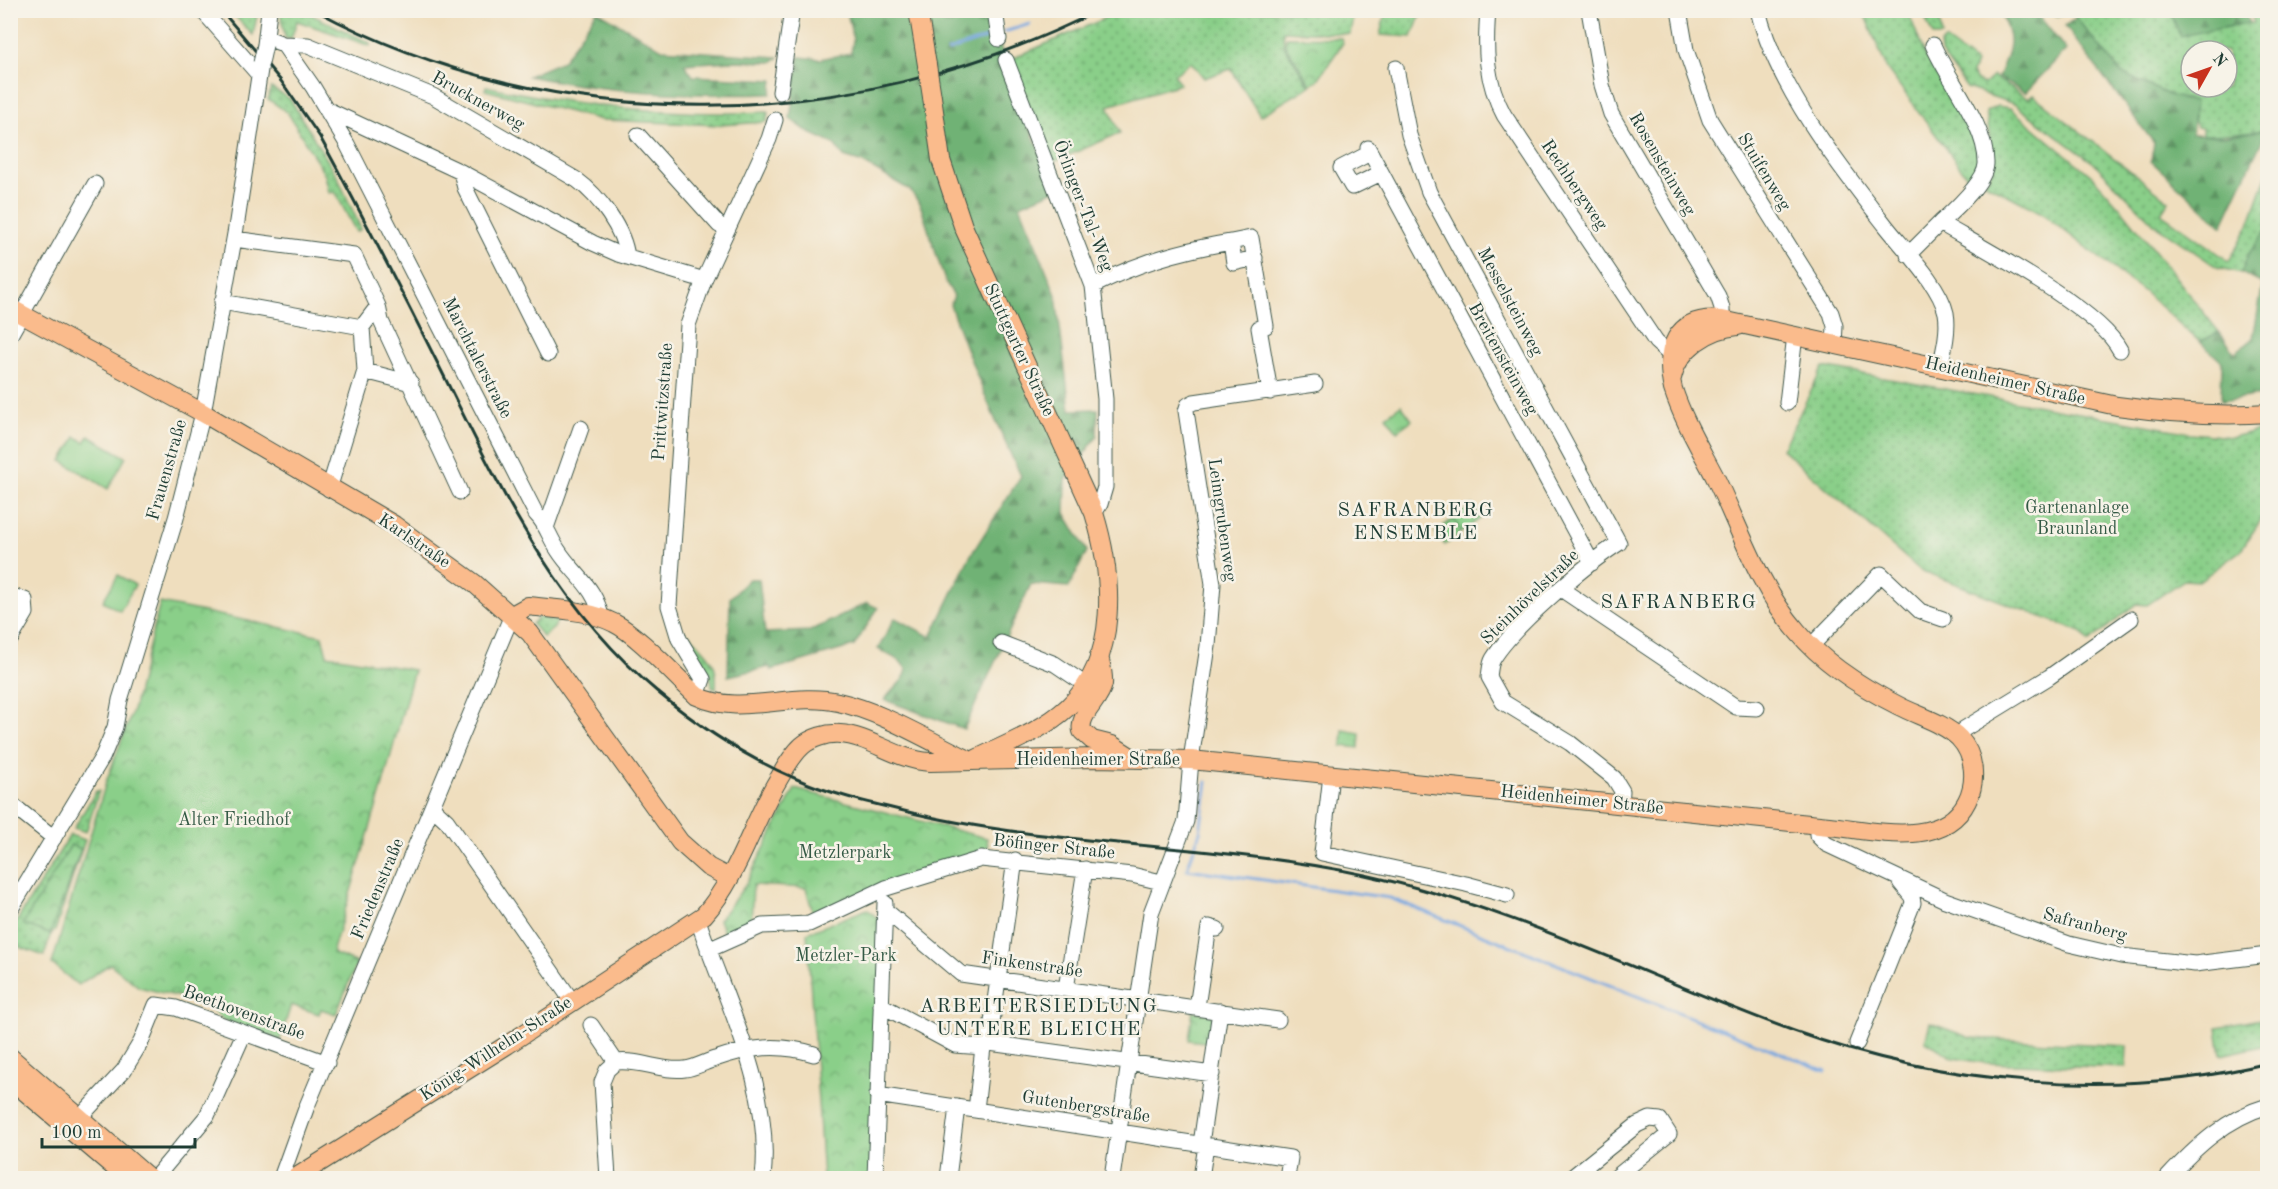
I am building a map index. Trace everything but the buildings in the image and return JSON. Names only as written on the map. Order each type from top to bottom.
[{"type":"main road","name":"Stuttgarter Straße","points":[[918,10],[941,160],[963,226],[1094,513],[1104,548],[1109,589],[1107,620],[1099,656],[1086,685],[1068,707],[1054,719],[971,761]]},
{"type":"main road","name":"Karlstraße","points":[[16,311],[203,413],[404,531],[469,579],[530,633],[680,842],[705,864],[729,878]]},
{"type":"main road","name":"Heidenheimer Straße","points":[[729,878],[782,772],[798,750],[811,740],[838,734],[860,739],[912,761],[1191,760],[1817,825],[1912,833],[1935,830],[1950,822],[1966,803],[1974,780],[1968,750],[1958,737],[1862,686],[1811,646],[1790,622],[1768,587],[1678,404],[1672,383],[1674,360],[1722,324],[1745,326],[1940,367],[2049,393],[2128,407],[2182,414],[2229,416],[2268,413]]},
{"type":"main road","points":[[512,615],[528,606],[601,618],[615,623],[629,633],[697,696],[717,704],[837,702],[868,712],[971,761]]},
{"type":"main road","points":[[1099,656],[1103,672],[1102,687],[1081,722],[1082,731],[1092,740],[1112,745],[1134,759]]},
{"type":"main road","name":"König-Wilhelm-Straße","points":[[306,1175],[698,920],[711,908],[729,878]]},
{"type":"main road","points":[[10,1057],[127,1179]]},
{"type":"main road","points":[[10,1079],[149,1179]]},
{"type":"street","points":[[202,10],[260,69]]},
{"type":"street","name":"Frauenstraße","points":[[10,910],[103,756],[115,727],[120,700],[176,518],[203,413],[234,239],[270,10]]},
{"type":"street","points":[[780,92],[792,10]]},
{"type":"street","points":[[995,10],[998,35]]},
{"type":"street","name":"Rechbergweg","points":[[1488,10],[1485,58],[1501,109],[1656,342],[1674,360]]},
{"type":"street","name":"Rosensteinweg","points":[[1589,10],[1602,85],[1611,114],[1718,296],[1722,324]]},
{"type":"street","name":"Stuifenweg","points":[[1680,10],[1686,50],[1710,120],[1831,313],[1835,326],[1834,344]]},
{"type":"street","points":[[1758,10],[1776,60],[1809,119],[1851,182],[1936,290],[1946,312],[1947,332],[1940,367]]},
{"type":"street","name":"Brucknerweg","points":[[266,42],[308,45],[433,96],[577,180],[589,189],[607,214],[626,247],[627,256]]},
{"type":"street","name":"Marchtalerstraße","points":[[283,44],[347,144],[536,514],[547,525],[557,549],[590,587],[601,618]]},
{"type":"street","points":[[1908,255],[1976,186],[1986,166],[1979,131],[1933,45]]},
{"type":"street","name":"Örlinger-Tal-Weg","points":[[1006,60],[1093,286],[1105,399],[1105,487],[1100,504],[1094,513]]},
{"type":"street","name":"Messelsteinweg","points":[[1396,68],[1409,135],[1429,192],[1619,543]]},
{"type":"street","points":[[326,109],[461,172],[593,243],[704,280]]},
{"type":"street","name":"Prittwitzstraße","points":[[697,696],[703,679],[674,627],[669,606],[688,325],[704,280],[770,140],[775,120]]},
{"type":"street","points":[[638,135],[719,225],[727,229]]},
{"type":"street","name":"Breitensteinweg","points":[[1381,173],[1352,187],[1341,168],[1369,151],[1381,173],[1592,563]]},
{"type":"street","points":[[461,172],[465,188],[548,354]]},
{"type":"street","points":[[10,335],[16,311],[95,184]]},
{"type":"street","points":[[1940,223],[2033,278],[2089,316],[2105,330],[2120,350]]},
{"type":"street","points":[[234,239],[354,255],[378,306],[381,321],[460,492]]},
{"type":"street","points":[[1093,286],[1115,274],[1184,250],[1231,242],[1234,263],[1255,258],[1266,326],[1259,328],[1270,392]]},
{"type":"street","points":[[222,302],[362,327]]},
{"type":"street","points":[[329,489],[365,371],[362,327],[378,306]]},
{"type":"street","points":[[1786,403],[1794,335]]},
{"type":"street","points":[[365,371],[411,383]]},
{"type":"street","name":"Leimgrubenweg","points":[[1191,760],[1207,655],[1213,584],[1185,411],[1188,405],[1194,402],[1315,384]]},
{"type":"street","points":[[547,525],[581,428]]},
{"type":"street","name":"Steinhövelstraße","points":[[1619,543],[1562,589],[1507,641],[1492,661],[1489,677],[1503,702],[1570,743],[1614,778],[1622,791],[1622,805]]},
{"type":"street","points":[[1811,646],[1881,574],[1920,611],[1943,619]]},
{"type":"street","points":[[1562,589],[1736,707],[1757,708]]},
{"type":"street","points":[[10,640],[26,612],[18,597]]},
{"type":"street","name":"Friedenstraße","points":[[281,1179],[308,1106],[512,615]]},
{"type":"street","points":[[1958,737],[1964,729],[2049,677],[2131,619]]},
{"type":"street","points":[[1001,643],[1055,664],[1086,685]]},
{"type":"street","points":[[1112,1179],[1151,913],[1161,882],[1185,826],[1191,760]]},
{"type":"street","points":[[1331,775],[1322,853],[1507,895]]},
{"type":"street","points":[[10,803],[54,838]]},
{"type":"street","points":[[432,807],[447,821],[572,1001]]},
{"type":"street","name":"Safranberg","points":[[1817,825],[1817,835],[1826,844],[1945,900],[2049,936],[2121,957],[2195,964],[2268,955]]},
{"type":"street","name":"Böfinger Straße","points":[[708,950],[762,926],[809,924],[821,920],[886,888],[981,859],[1014,860],[1085,869],[1161,882]]},
{"type":"street","points":[[976,1110],[1014,860]]},
{"type":"street","points":[[1066,989],[1085,869]]},
{"type":"street","points":[[1857,1043],[1913,903],[1912,897],[1900,885],[1900,879]]},
{"type":"street","points":[[875,1179],[886,888]]},
{"type":"street","name":"Finkenstraße","points":[[885,910],[961,975],[1278,1020]]},
{"type":"street","points":[[698,920],[745,1049],[761,1116],[764,1146],[763,1179]]},
{"type":"street","points":[[1197,1007],[1209,927],[1217,929]]},
{"type":"street","name":"Beethovenstraße","points":[[74,1124],[124,1070],[141,1042],[156,1005],[176,1008],[327,1063]]},
{"type":"street","points":[[881,1005],[955,1045],[986,1045],[1129,1061],[1212,1074]]},
{"type":"street","points":[[1201,1179],[1203,1145],[1220,1011]]},
{"type":"street","points":[[591,1025],[616,1062]]},
{"type":"street","points":[[155,1179],[207,1116],[244,1033]]},
{"type":"street","points":[[608,1179],[602,1082],[607,1070],[616,1062],[627,1060],[663,1068],[684,1069],[745,1049],[762,1046],[792,1047],[813,1054]]},
{"type":"street","name":"Gutenbergstraße","points":[[877,1095],[1290,1158],[1287,1179]]},
{"type":"street","points":[[2167,1179],[2207,1140],[2239,1117],[2268,1106]]},
{"type":"street","points":[[948,1179],[957,1107]]},
{"type":"street","points":[[1571,1179],[1637,1125],[1650,1119],[1660,1120],[1668,1134],[1615,1179]]},
{"type":"green space","points":[[230,11],[258,11],[253,35]]},
{"type":"green space","points":[[280,11],[304,11],[370,43],[370,46],[297,21],[291,39],[285,38]]},
{"type":"green space","points":[[597,11],[662,49],[779,57],[772,62],[730,61],[684,64],[693,76],[773,80],[771,94],[619,90],[528,76],[563,61]]},
{"type":"green space","points":[[847,11],[989,11],[1013,86],[1055,190],[1020,205],[1056,295],[1070,410],[1098,409],[1097,436],[1066,480],[1065,513],[1087,551],[1069,587],[1031,584],[964,729],[885,700],[907,670],[900,661],[878,649],[895,618],[931,637],[969,558],[1021,476],[992,413],[958,327],[950,305],[954,296],[945,281],[920,204],[910,190],[863,163],[844,157],[834,144],[810,133],[790,119],[799,57],[820,59],[851,53],[853,40]]},
{"type":"green space","points":[[1117,11],[1354,11],[1350,34],[1283,31],[1284,46],[1310,86],[1260,116],[1231,69],[1204,78],[1191,62],[1174,75],[1180,84],[1108,106],[1120,133],[1051,163],[1011,59]]},
{"type":"green space","points":[[1386,11],[1422,11],[1412,37],[1380,35]]},
{"type":"green space","points":[[1863,11],[1908,11],[1926,58],[1975,136],[1980,167],[1968,178],[1887,69]]},
{"type":"green space","points":[[1922,11],[1938,11],[1942,36],[1933,36]]},
{"type":"green space","points":[[1999,11],[2035,11],[2066,50],[2025,93],[1998,77],[2009,44],[2007,29]]},
{"type":"green space","points":[[2045,11],[2070,11],[2057,16]]},
{"type":"green space","points":[[2070,11],[2170,11],[2181,35],[2254,23],[2250,11],[2267,11],[2267,130],[2202,136],[2202,128],[2197,127],[2194,120],[2194,102],[2183,99],[2239,99],[2239,39],[2179,39],[2179,98],[2121,73]]},
{"type":"green space","points":[[2170,11],[2244,11],[2249,23],[2180,36]]},
{"type":"green space","points":[[2076,18],[2121,73],[2179,99],[2195,102],[2192,134],[2223,136],[2267,130],[2222,226],[2151,161],[2154,143],[2065,26]]},
{"type":"green space","points":[[1286,37],[1341,38],[1343,43],[1317,81],[1311,85],[1285,45]]},
{"type":"green space","points":[[1945,40],[1976,63],[1972,73],[1977,81],[1984,84],[1993,76],[2028,99],[2033,95],[2169,201],[2161,213],[2229,261],[2249,225],[2267,174],[2267,229],[2248,255],[2241,273],[2217,267],[2155,225],[2095,164],[2014,104],[1967,88],[1941,53],[1940,44]]},
{"type":"green space","points":[[486,86],[591,105],[697,113],[768,112],[767,122],[719,125],[601,120],[485,90]]},
{"type":"green space","points":[[271,88],[290,99],[337,176],[361,229],[356,232],[335,192],[329,193],[325,175],[288,113],[268,99]]},
{"type":"green space","points":[[1997,106],[2010,108],[2093,177],[2125,213],[2219,332],[2200,342],[2144,292],[2040,212],[1985,183],[1994,168],[1986,112]]},
{"type":"green space","points":[[2267,229],[2267,394],[2221,401],[2222,362],[2200,342],[2219,332],[2235,353],[2253,338],[2263,284],[2241,273],[2248,255]]},
{"type":"green space","name":"Gartenanlage Braunland","points":[[1823,367],[2191,433],[2232,437],[2261,430],[2267,453],[2267,511],[2240,551],[2199,581],[2184,580],[2147,605],[2136,604],[2089,642],[2081,632],[1920,570],[1782,449]]},
{"type":"green space","points":[[1401,405],[1412,420],[1397,431],[1386,416]]},
{"type":"green space","points":[[89,436],[126,457],[108,489],[62,461],[76,437],[85,442]]},
{"type":"green space","points":[[1472,505],[1481,518],[1462,532],[1453,519]]},
{"type":"green space","points":[[1453,519],[1462,532],[1445,545],[1435,532]]},
{"type":"green space","points":[[118,575],[135,585],[120,611],[103,601]]},
{"type":"green space","points":[[749,579],[759,579],[765,633],[810,631],[867,603],[878,608],[854,646],[771,670],[770,667],[728,676],[730,598]]},
{"type":"green space","name":"Alter Friedhof","points":[[160,603],[322,636],[327,655],[414,670],[380,795],[332,953],[357,963],[336,1014],[321,1009],[319,1014],[291,1005],[280,1040],[223,1020],[205,1003],[139,987],[110,964],[78,985],[52,964],[107,779],[133,710]]},
{"type":"green space","points":[[539,617],[557,621],[554,628],[543,637],[532,624]]},
{"type":"green space","points":[[690,635],[714,665],[716,689],[712,687],[703,661],[686,638]]},
{"type":"green space","points":[[1343,730],[1360,733],[1359,748],[1342,746]]},
{"type":"green space","name":"Metzlerpark","points":[[795,789],[987,838],[988,847],[815,920],[806,888],[753,885],[751,922],[725,935],[719,920],[744,887]]},
{"type":"green space","points":[[96,791],[99,791],[86,832],[74,828]]},
{"type":"green space","points":[[70,835],[85,840],[55,931],[51,934],[44,956],[11,944],[10,932]],"holes":[[[71,845],[81,850],[50,934],[24,924]]]},
{"type":"green space","points":[[71,845],[81,849],[50,934],[23,924]]},
{"type":"green space","name":"Metzler-Park","points":[[867,909],[883,923],[875,1178],[823,1178],[807,933]]},
{"type":"green space","points":[[1193,1011],[1213,1015],[1211,1043],[1189,1040]]},
{"type":"green space","points":[[2267,1018],[2267,1045],[2221,1055],[2217,1027]]},
{"type":"green space","points":[[1930,1023],[1971,1038],[2127,1046],[2126,1068],[1985,1063],[1954,1058],[1925,1041]]},
{"type":"waterway","points":[[1004,32],[1030,24]]},
{"type":"waterway","points":[[948,51],[995,35]]},
{"type":"waterway","points":[[1207,782],[1200,832],[1187,869],[1390,898],[1826,1071]]},
{"type":"tram line","points":[[2265,1127],[2268,1124]]},
{"type":"railway","points":[[221,10],[281,81],[320,137],[399,286],[488,464],[535,547],[562,587],[623,660],[660,694],[709,731],[744,753],[799,780],[836,794],[957,822],[1073,839],[1307,864],[1421,889],[1529,925],[1794,1031],[1908,1064],[2029,1081],[2090,1084],[2210,1075],[2268,1063]]},
{"type":"railway","points":[[315,10],[408,52],[505,82],[605,100],[707,105],[808,99],[908,81],[1005,51],[1099,10]]},
{"type":"district","name":"SAFRANBERG ENSEMBLE","points":[[1416,522]]},
{"type":"district","name":"SAFRANBERG","points":[[1679,603]]},
{"type":"district","name":"ARBEITERSIEDLUNG UNTERE BLEICHE","points":[[1039,1018]]}]
